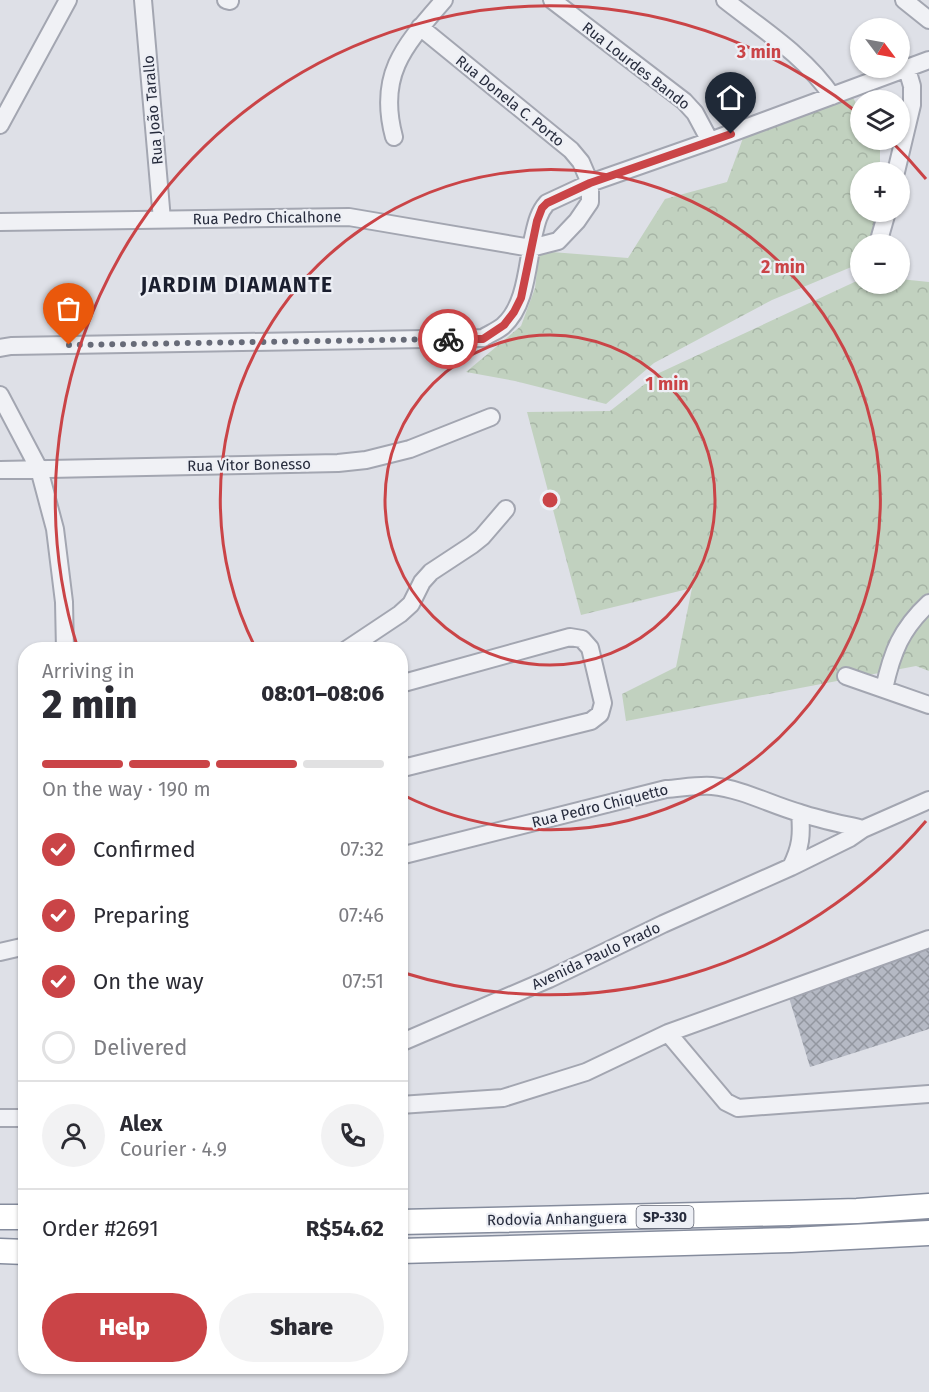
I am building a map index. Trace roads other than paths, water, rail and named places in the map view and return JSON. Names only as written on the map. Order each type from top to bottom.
[{"type":"highway","name":"Rodovia Anhanguera","points":[[408,1222],[778,1214],[929,1206]]},
{"type":"highway","points":[[0,1217],[18,1217]]},
{"type":"highway","name":"Rodovia Anhanguera","points":[[408,1251],[791,1240],[929,1233]]},
{"type":"highway","points":[[0,1251],[18,1252]]},
{"type":"street","points":[[0,125],[68,0]]},
{"type":"street","name":"Rua João Tarallo","points":[[143,0],[162,220]]},
{"type":"street","points":[[394,138],[389,107],[394,70],[420,27],[444,0]]},
{"type":"street","name":"Rua Lourdes Bando","points":[[552,0],[684,101],[695,113],[710,141]]},
{"type":"street","points":[[725,0],[807,65],[832,96]]},
{"type":"street","points":[[904,0],[929,20]]},
{"type":"street","name":"Rua Donela C. Porto","points":[[420,27],[571,150],[581,162],[590,183]]},
{"type":"street","points":[[910,68],[929,60]]},
{"type":"street","points":[[0,348],[483,339],[504,325],[521,298],[537,221],[542,208],[547,203],[590,183],[882,78]]},
{"type":"street","points":[[898,162],[912,105],[910,78]]},
{"type":"street","points":[[531,248],[558,241],[577,221],[590,202],[590,183]]},
{"type":"street","name":"Rua Pedro Chicalhone","points":[[0,222],[349,217],[531,248]]},
{"type":"street","points":[[0,395],[39,469],[55,529],[64,602],[65,642]]},
{"type":"street","name":"Rua Vitor Bonesso","points":[[0,470],[357,461],[410,450],[490,417]]},
{"type":"street","points":[[358,642],[400,614],[411,604],[422,582],[431,573],[482,537],[506,509]]},
{"type":"street","points":[[884,690],[898,642],[915,616],[929,603]]},
{"type":"street","points":[[408,682],[570,637],[582,639],[590,648],[603,703],[600,714],[591,721],[408,767]]},
{"type":"street","points":[[846,676],[929,705]]},
{"type":"street","name":"Rua Pedro Chiquetto","points":[[408,854],[666,789],[712,786],[758,798],[800,813],[863,829]]},
{"type":"street","name":"Avenida Paulo Prado","points":[[408,1040],[549,980],[663,924],[830,849],[863,829],[929,800]]},
{"type":"street","points":[[791,867],[801,839],[800,813]]},
{"type":"street","points":[[830,849],[838,831],[834,822]]},
{"type":"street","points":[[408,1104],[503,1098],[586,1072],[668,1033],[929,939]]},
{"type":"street","points":[[0,952],[18,948]]},
{"type":"street","points":[[668,1033],[726,1102],[738,1108],[929,1094]]},
{"type":"street","points":[[0,1118],[18,1118]]},
{"type":"district","name":"JARDIM DIAMANTE","points":[[237,285]]}]
